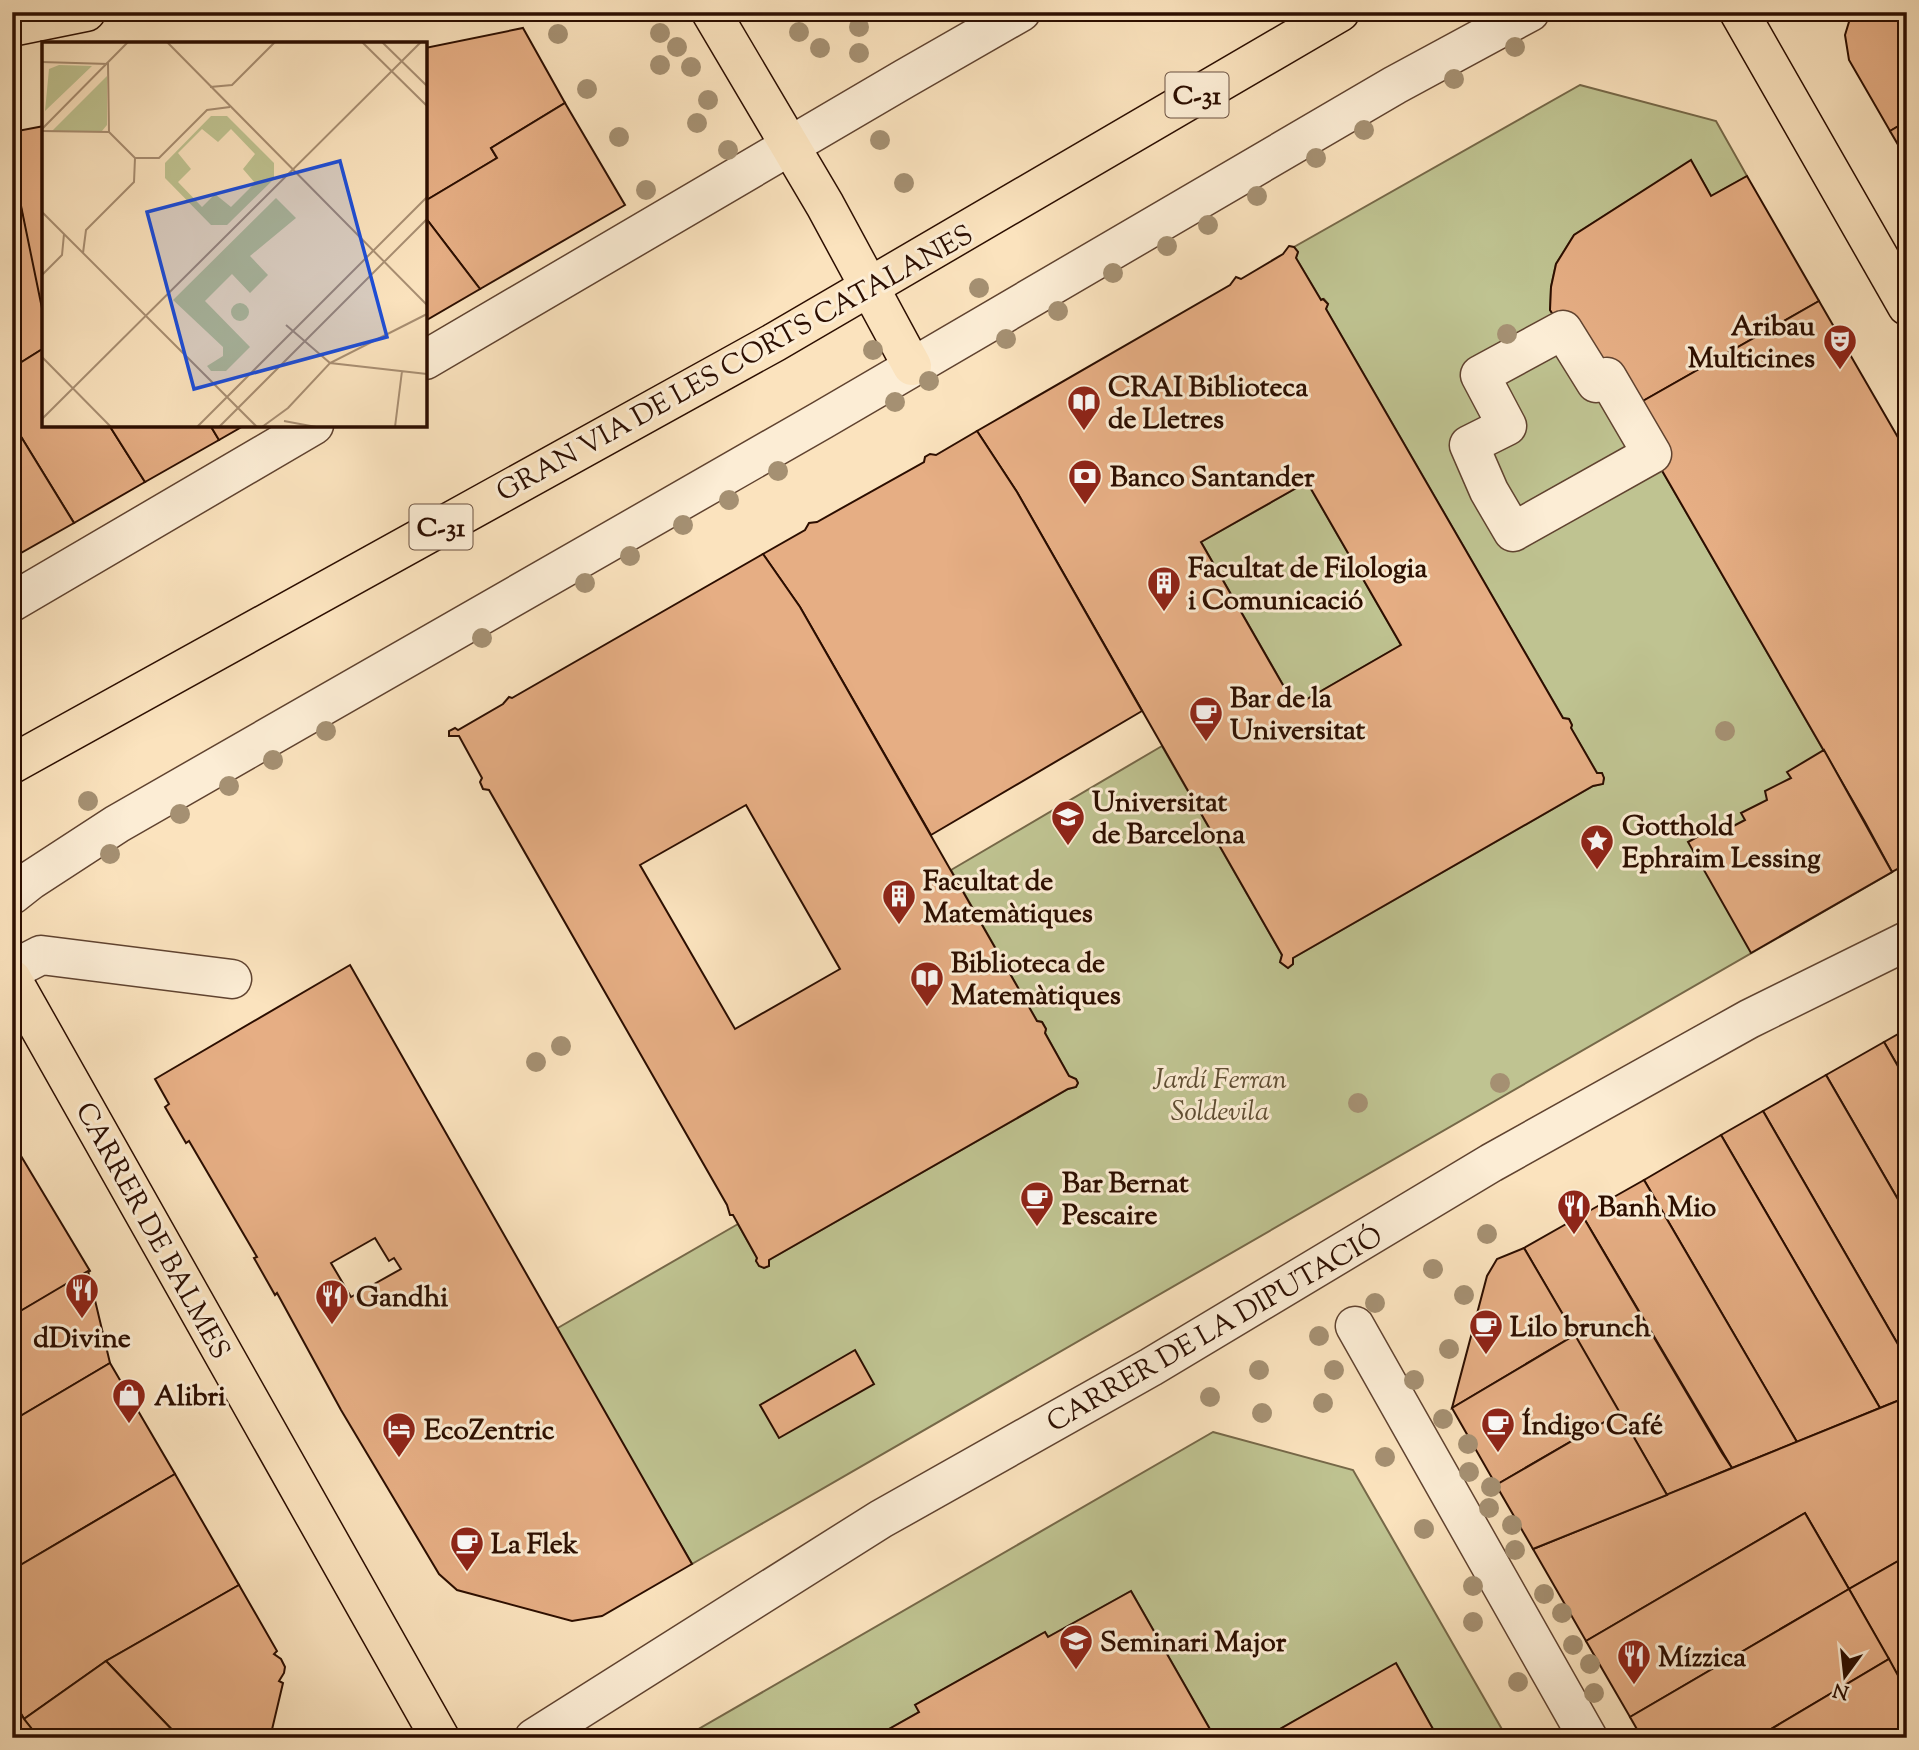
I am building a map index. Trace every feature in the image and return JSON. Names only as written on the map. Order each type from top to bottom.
[{"type":"main road","points":[[24,21],[86,12]]},
{"type":"main road","points":[[711,12],[825,205],[912,366]]},
{"type":"main road","name":"GRAN VIA DE LES CORTS CATALANES","points":[[12,764],[751,355],[1340,12]]},
{"type":"main road","points":[[1739,12],[1907,306]]},
{"type":"main road","name":"CARRER DE BALMES","points":[[12,979],[440,1738]]},
{"type":"street","points":[[427,359],[1021,12]]},
{"type":"street","points":[[12,895],[117,824],[792,437],[1395,85],[1530,12]]},
{"type":"street","points":[[1563,330],[1595,383],[1607,377],[1652,454],[1513,532],[1489,491],[1469,445],[1507,426],[1480,375],[1563,330]]},
{"type":"street","points":[[12,602],[311,427]]},
{"type":"street","name":"CARRER DE LA DIPUTACIÓ","points":[[534,1738],[881,1519],[1151,1367],[1491,1163],[1749,1019],[1907,941]]},
{"type":"street","points":[[12,970],[41,955],[232,979]]},
{"type":"street","points":[[1355,1326],[1588,1738]]},
{"type":"green space","name":"Jardí Ferran Soldevila","points":[[1580,85],[1716,121],[1747,176],[1711,196],[1691,161],[1574,235],[1556,264],[1550,310],[1627,410],[1892,872],[692,1564],[556,1329],[738,1224],[757,1258],[756,1261],[764,1268],[768,1266],[769,1260],[1068,1089],[1076,1087],[1076,1079],[1069,1076],[1045,1033],[1042,1022],[1037,1021],[951,870],[1162,746],[1282,955],[1280,962],[1288,968],[1293,964],[1293,958],[1593,786],[1602,784],[1602,774],[1597,773],[1571,728],[1569,719],[1563,718],[1326,309],[1328,304],[1324,299],[1321,300],[1296,258],[1298,252],[1294,247]]},
{"type":"green space","points":[[1307,482],[1401,645],[1295,706],[1201,542]]},
{"type":"green space","points":[[1213,1432],[1353,1470],[1507,1738],[1438,1738],[1396,1664],[1264,1738],[1215,1738],[1131,1591],[1048,1637],[1045,1632],[916,1705],[919,1712],[873,1738],[683,1738]]},
{"type":"building","points":[[1852,12],[1907,12],[1907,121],[1890,131],[1849,60],[1845,35]]},
{"type":"building","points":[[523,28],[565,103],[491,148],[497,158],[427,200],[427,48]]},
{"type":"building","points":[[565,103],[625,205],[480,289],[427,220],[427,200],[497,158],[491,148]]},
{"type":"building","points":[[1907,121],[1907,160],[1890,131]]},
{"type":"building","points":[[42,126],[42,315],[12,162],[12,132]]},
{"type":"building","points":[[1691,160],[1711,196],[1747,176],[1819,301],[1627,410],[1550,310],[1556,264],[1574,235]]},
{"type":"building","points":[[12,162],[42,308],[42,349],[12,368]]},
{"type":"building","points":[[427,220],[480,289],[427,320]]},
{"type":"building","name":"Facultat de Filologia i Comunicació","points":[[1289,246],[1298,252],[1296,258],[1321,300],[1328,304],[1326,309],[1563,718],[1569,719],[1571,728],[1597,773],[1602,773],[1604,778],[1603,784],[1593,786],[1293,958],[1293,964],[1288,968],[1280,962],[1282,955],[1017,492],[977,431],[1230,285],[1236,277],[1241,279],[1283,254]],"holes":[[[1307,482],[1401,645],[1295,706],[1201,542]]]},
{"type":"building","points":[[1819,301],[1907,453],[1907,864],[1892,872],[1627,410]]},
{"type":"building","points":[[42,349],[42,427],[110,427],[145,482],[74,523],[12,422],[12,368]]},
{"type":"building","points":[[12,422],[74,523],[12,558]]},
{"type":"building","points":[[110,427],[211,427],[219,440],[145,482]]},
{"type":"building","points":[[211,427],[242,427],[219,440]]},
{"type":"building","points":[[977,431],[1017,492],[1142,711],[931,835],[800,607],[763,554],[805,530],[809,523],[817,522],[924,462],[925,457],[930,454],[936,455]]},
{"type":"building","name":"Facultat de Matemàtiques","points":[[763,554],[800,607],[1037,1021],[1042,1022],[1045,1033],[1069,1076],[1076,1079],[1076,1087],[1068,1089],[769,1260],[769,1266],[759,1266],[733,1215],[730,1215],[727,1205],[489,790],[483,789],[480,782],[482,778],[459,736],[449,736],[449,731],[455,728],[458,730],[503,704],[509,697],[512,698]],"holes":[[[746,805],[840,969],[735,1029],[640,865]]]},
{"type":"building","points":[[1824,750],[1892,872],[1751,953],[1688,842],[1717,826],[1720,833],[1745,820],[1741,813],[1767,800],[1765,791],[1791,778],[1787,772]]},
{"type":"building","points":[[350,965],[692,1564],[602,1616],[572,1621],[457,1590],[439,1574],[341,1410],[277,1293],[275,1295],[254,1258],[257,1257],[189,1141],[186,1143],[165,1107],[169,1104],[155,1079]],"holes":[[[375,1238],[389,1261],[394,1258],[401,1269],[351,1297],[331,1263]]]},
{"type":"building","points":[[1907,1029],[1907,1082],[1884,1042]]},
{"type":"building","points":[[1884,1042],[1907,1082],[1907,1215],[1826,1075]]},
{"type":"building","points":[[1826,1075],[1907,1215],[1907,1360],[1763,1111]]},
{"type":"building","points":[[1763,1111],[1907,1360],[1907,1397],[1880,1408],[1721,1135]]},
{"type":"building","points":[[1721,1135],[1880,1408],[1797,1442],[1644,1180]]},
{"type":"building","points":[[12,1141],[90,1271],[12,1316]]},
{"type":"building","points":[[1644,1180],[1797,1442],[1732,1468],[1582,1215]]},
{"type":"building","points":[[1582,1215],[1732,1468],[1667,1495],[1524,1248]]},
{"type":"building","points":[[1524,1248],[1575,1335],[1452,1408],[1487,1276],[1497,1259]]},
{"type":"building","points":[[88,1271],[110,1363],[12,1421],[12,1316]]},
{"type":"building","points":[[1575,1335],[1620,1413],[1496,1485],[1452,1408]]},
{"type":"building","points":[[855,1350],[874,1384],[779,1438],[760,1405]]},
{"type":"building","points":[[110,1363],[175,1474],[12,1570],[12,1421]]},
{"type":"building","points":[[1907,1397],[1907,1556],[1849,1589],[1805,1513],[1586,1641],[1533,1549]]},
{"type":"building","points":[[1620,1413],[1667,1495],[1533,1549],[1496,1485]]},
{"type":"building","points":[[175,1474],[239,1585],[106,1661],[24,1719],[12,1698],[12,1570]]},
{"type":"building","points":[[1805,1513],[1849,1589],[1630,1717],[1586,1641]]},
{"type":"building","points":[[1907,1556],[1907,1692],[1849,1589]]},
{"type":"building","points":[[239,1585],[277,1651],[274,1654],[281,1659],[285,1667],[279,1681],[283,1683],[270,1738],[180,1738],[106,1661]]},
{"type":"building","points":[[1849,1589],[1889,1659],[1756,1738],[1642,1738],[1630,1717]]},
{"type":"building","name":"Seminari Major","points":[[1131,1591],[1215,1738],[873,1738],[919,1712],[915,1705],[1045,1632],[1048,1637]]},
{"type":"building","points":[[1889,1659],[1907,1692],[1907,1738],[1756,1738]]},
{"type":"building","points":[[106,1661],[180,1738],[39,1738],[24,1719]]},
{"type":"building","name":"Seminari Major","points":[[1396,1663],[1438,1738],[1264,1738]]},
{"type":"building","points":[[12,1698],[24,1719],[39,1738],[12,1738]]},
{"type":"place","name":"Aribau Multicines","points":[[1840,371]]},
{"type":"place","name":"CRAI Biblioteca de Lletres","points":[[1084,432]]},
{"type":"place","name":"Banco Santander","points":[[1085,506]]},
{"type":"place","name":"Facultat de Filologia i Comunicació","points":[[1164,613]]},
{"type":"place","name":"Bar de la Universitat","points":[[1206,743]]},
{"type":"place","name":"Universitat de Barcelona","points":[[1068,847]]},
{"type":"place","name":"Gotthold Ephraim Lessing","points":[[1597,871]]},
{"type":"place","name":"Facultat de Matemàtiques","points":[[899,926]]},
{"type":"place","name":"Biblioteca de Matemàtiques","points":[[927,1008]]},
{"type":"place","name":"Bar Bernat Pescaire","points":[[1037,1228]]},
{"type":"place","name":"Banh Mio","points":[[1574,1236]]},
{"type":"place","name":"dDivine","points":[[82,1320]]},
{"type":"place","name":"Gandhi","points":[[332,1326]]},
{"type":"place","name":"Lilo brunch","points":[[1486,1356]]},
{"type":"place","name":"Alibri","points":[[129,1425]]},
{"type":"place","name":"Índigo Café","points":[[1498,1454]]},
{"type":"place","name":"EcoZentric","points":[[399,1459]]},
{"type":"place","name":"La Flek","points":[[467,1573]]},
{"type":"place","name":"Seminari Major","points":[[1076,1671]]},
{"type":"place","name":"Mízzica","points":[[1634,1686]]}]
